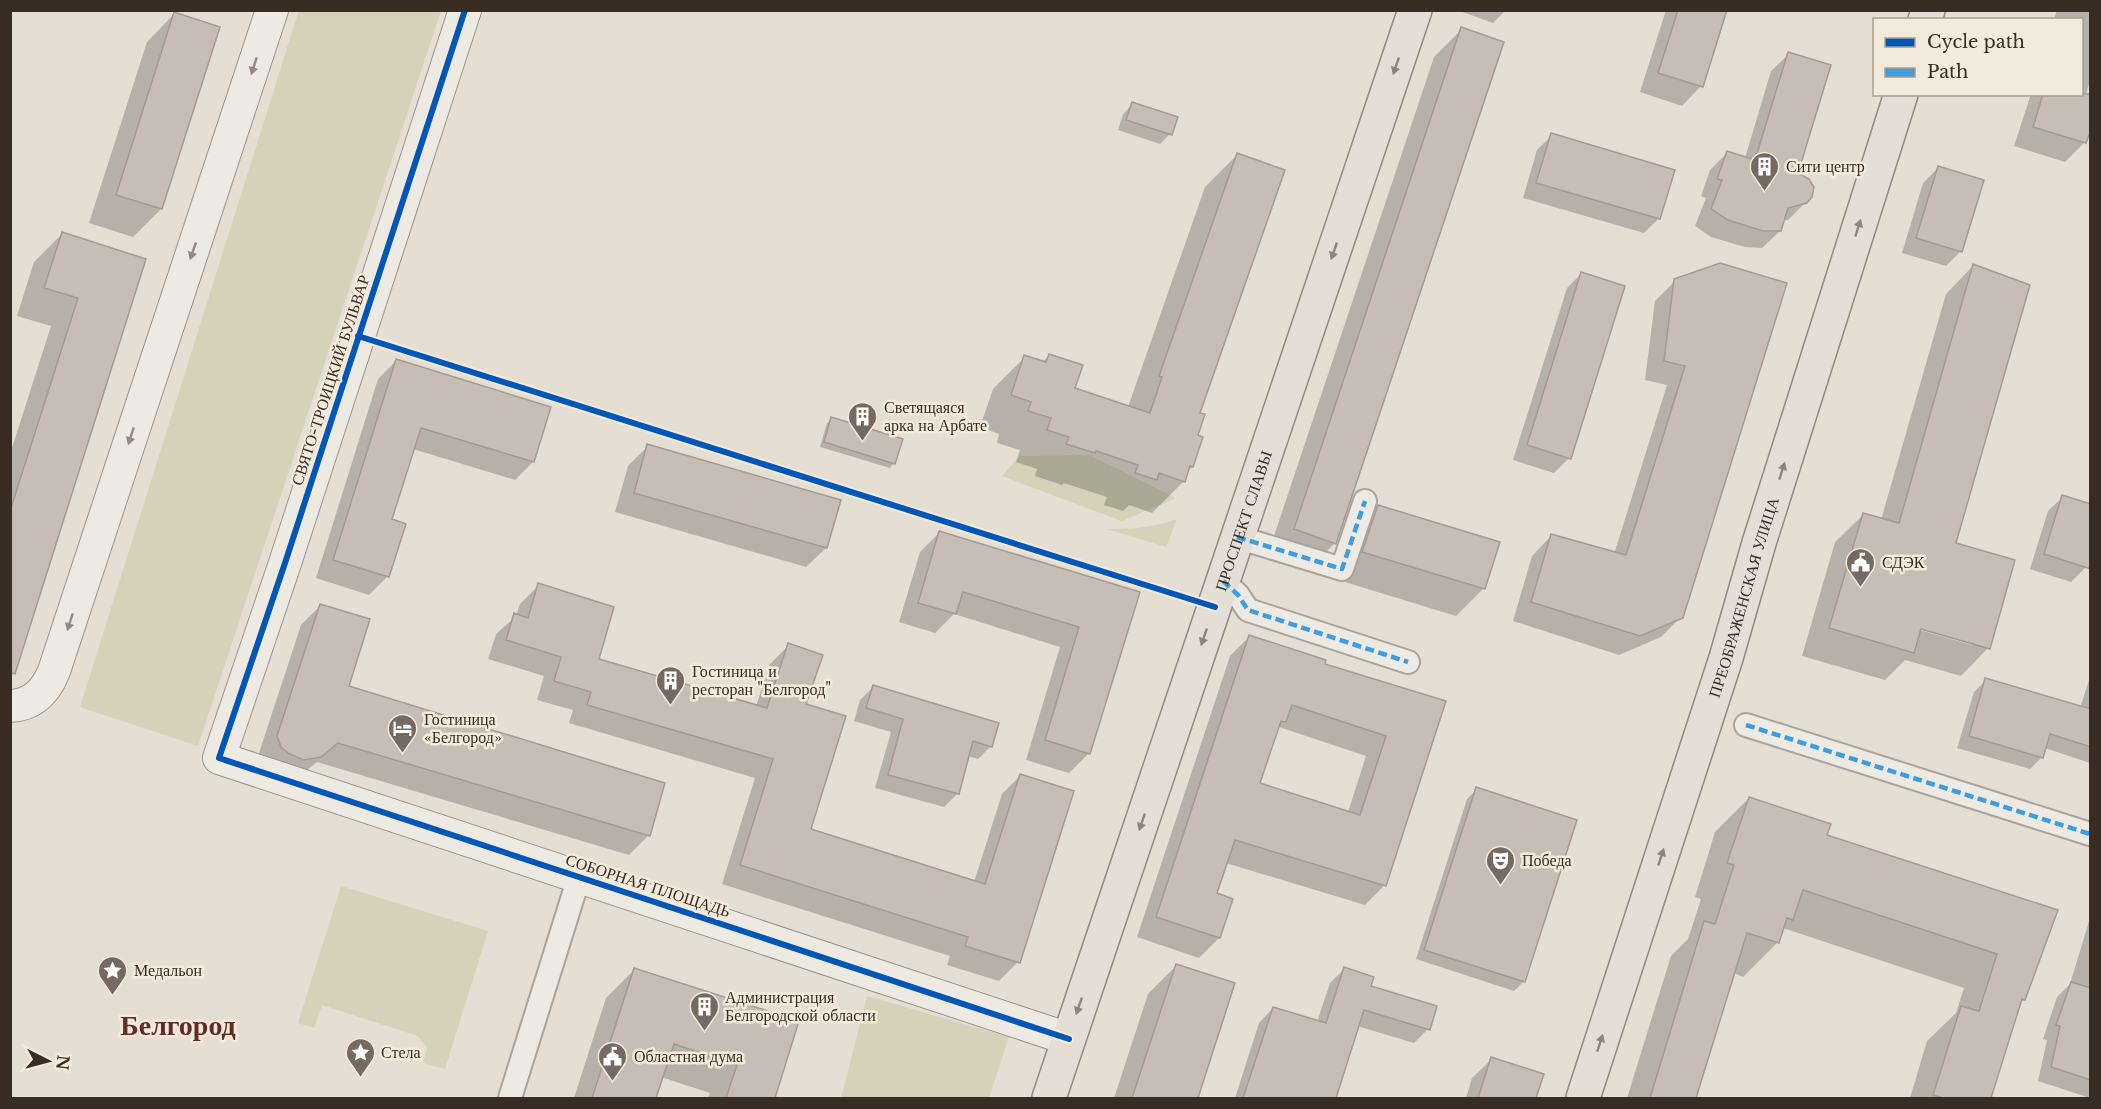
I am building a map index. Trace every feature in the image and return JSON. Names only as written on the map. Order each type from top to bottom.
[{"type":"main road","name":"ПРОСПЕКТ СЛАВЫ","points":[[1048,1098],[1415,10]]},
{"type":"main road","name":"ПРЕОБРАЖЕНСКАЯ УЛИЦА","points":[[1583,1098],[1722,669],[1759,543],[1900,96]]},
{"type":"street","points":[[10,706],[19,706],[31,701],[42,692],[54,671],[272,10]]},
{"type":"street","name":"СВЯТО-ТРОИЦКИЙ БУЛЬВАР","points":[[219,758],[465,10]]},
{"type":"street","points":[[1237,537],[1342,570],[1365,501]]},
{"type":"street","points":[[1222,581],[1238,595],[1248,610],[1408,662]]},
{"type":"street","points":[[1746,725],[2091,834]]},
{"type":"street","name":"СОБОРНАЯ ПЛОЩАДЬ","points":[[219,758],[1069,1039]]},
{"type":"street","points":[[510,1098],[579,877]]},
{"type":"shaded area","points":[[299,10],[441,11],[198,746],[80,707]]},
{"type":"shaded area","points":[[1089,455],[1176,498],[1122,521],[1002,476],[1020,456]]},
{"type":"shaded area","points":[[1177,519],[1166,547],[1107,529],[1142,527]]},
{"type":"shaded area","points":[[341,886],[488,931],[445,1069],[423,1063],[427,1048],[418,1036],[322,1005],[314,1028],[298,1023]]},
{"type":"shaded area","points":[[867,996],[1009,1037],[989,1098],[841,1098]]},
{"type":"building","points":[[1678,10],[1727,10],[1703,87],[1658,73]]},
{"type":"building","points":[[174,12],[220,27],[162,209],[116,195]]},
{"type":"building","points":[[1461,27],[1504,42],[1336,544],[1294,529]]},
{"type":"building","points":[[1788,52],[1831,65],[1798,173],[1809,179],[1814,187],[1812,197],[1807,203],[1788,208],[1781,231],[1763,231],[1728,220],[1711,209],[1722,180],[1717,179],[1727,151],[1755,160]]},
{"type":"building","points":[[2091,94],[2091,130],[2086,143],[2033,127],[2042,96]]},
{"type":"building","points":[[1132,102],[1178,117],[1172,135],[1126,120]]},
{"type":"building","points":[[1551,133],[1675,170],[1660,219],[1536,183]]},
{"type":"building","points":[[1237,153],[1285,170],[1200,413],[1205,414],[1198,435],[1203,437],[1193,467],[1190,466],[1185,482],[1159,473],[1157,480],[1135,473],[1138,465],[1066,444],[1069,437],[1047,430],[1051,418],[1028,411],[1031,402],[1011,395],[1024,355],[1046,362],[1049,354],[1083,365],[1075,388],[1150,413],[1162,377],[1159,376]]},
{"type":"building","points":[[1938,166],[1984,180],[1962,252],[1916,238]]},
{"type":"building","points":[[62,232],[146,259],[15,674],[10,673],[10,511],[78,298],[44,288]]},
{"type":"building","points":[[1720,263],[1787,283],[1683,618],[1640,636],[1531,602],[1551,534],[1626,555],[1685,366],[1664,361],[1674,279]]},
{"type":"building","points":[[1973,264],[2030,285],[1956,543],[2015,560],[1990,649],[1921,629],[1914,653],[1829,628],[1863,513],[1899,523]]},
{"type":"building","points":[[1581,272],[1625,286],[1571,459],[1527,445]]},
{"type":"building","points":[[396,359],[551,407],[534,462],[421,428],[392,519],[406,524],[389,577],[333,560]]},
{"type":"building","name":"Светящаяся арка на Арбате","points":[[831,417],[903,439],[895,464],[824,442]]},
{"type":"building","points":[[647,444],[841,500],[827,548],[634,493]]},
{"type":"building","points":[[2062,495],[2091,504],[2091,569],[2044,554]]},
{"type":"building","points":[[1378,505],[1500,542],[1485,589],[1362,552]]},
{"type":"building","points":[[939,531],[1140,592],[1090,754],[1045,740],[1079,627],[963,592],[956,614],[918,603]]},
{"type":"building","points":[[538,583],[614,607],[599,659],[767,708],[788,643],[823,655],[806,704],[846,716],[811,829],[985,884],[1020,774],[1074,791],[1020,963],[965,946],[968,937],[740,865],[773,759],[587,705],[591,692],[554,681],[561,657],[506,640],[514,613],[528,618]]},
{"type":"building","points":[[320,604],[370,619],[349,686],[665,783],[650,836],[338,743],[321,757],[303,760],[288,753],[281,747],[277,736]]},
{"type":"building","points":[[1249,635],[1326,660],[1325,664],[1446,701],[1386,886],[1235,840],[1217,893],[1233,899],[1220,938],[1156,917]],"holes":[[[1292,705],[1386,736],[1360,815],[1260,783],[1281,721],[1286,722]]]},
{"type":"building","points":[[1985,678],[2091,709],[2091,747],[2050,734],[2043,758],[1969,736]]},
{"type":"building","points":[[873,685],[999,723],[992,747],[973,741],[959,794],[888,775],[903,719],[866,708]]},
{"type":"building","name":"Победа","points":[[1476,787],[1577,820],[1525,982],[1424,950]]},
{"type":"building","points":[[1749,797],[1831,824],[1827,835],[2058,910],[2025,1000],[2022,999],[1991,1098],[1943,1098],[1933,1095],[1961,1006],[1979,1011],[1997,954],[1803,890],[1793,920],[1787,918],[1779,943],[1747,933],[1696,1098],[1650,1098],[1704,921],[1715,924],[1734,865],[1727,863]]},
{"type":"building","points":[[1176,964],[1235,983],[1198,1098],[1132,1098]]},
{"type":"building","points":[[1344,967],[1374,977],[1371,986],[1437,1006],[1430,1030],[1364,1010],[1336,1098],[1243,1098],[1273,1007],[1326,1023]]},
{"type":"building","name":"Администрация Белгородской области","points":[[634,968],[799,1021],[775,1098],[726,1098],[737,1065],[674,1044],[656,1098],[592,1098]]},
{"type":"building","points":[[2071,982],[2091,988],[2091,1080],[2051,1067],[2060,1026],[2056,1025]]},
{"type":"building","points":[[1491,1057],[1544,1074],[1536,1098],[1478,1098]]},
{"type":"marked path","points":[[1237,537],[1342,569],[1365,501]]},
{"type":"marked path","points":[[1223,581],[1238,595],[1248,610],[1408,662]]},
{"type":"marked path","points":[[1746,725],[2090,834]]},
{"type":"cycle path","points":[[465,10],[219,758],[1069,1039]]},
{"type":"cycle path","points":[[358,336],[1215,607]]},
{"type":"place","name":"Сити центр","points":[[1765,192]]},
{"type":"place","name":"Светящаяся арка на Арбате","points":[[863,442]]},
{"type":"place","name":"СДЭК","points":[[1861,588]]},
{"type":"place","name":"Гостиница и ресторан \"Белгород\"","points":[[671,706]]},
{"type":"place","name":"Гостиница «Белгород»","points":[[403,754]]},
{"type":"place","name":"Победа","points":[[1501,886]]},
{"type":"place","name":"Медальон","points":[[113,996]]},
{"type":"place","name":"Администрация Белгородской области","points":[[704,1032]]},
{"type":"place","name":"Стела","points":[[360,1078]]},
{"type":"place","name":"Областная дума","points":[[613,1082]]},
{"type":"district","name":"Белгород","points":[[178,1025]]}]
